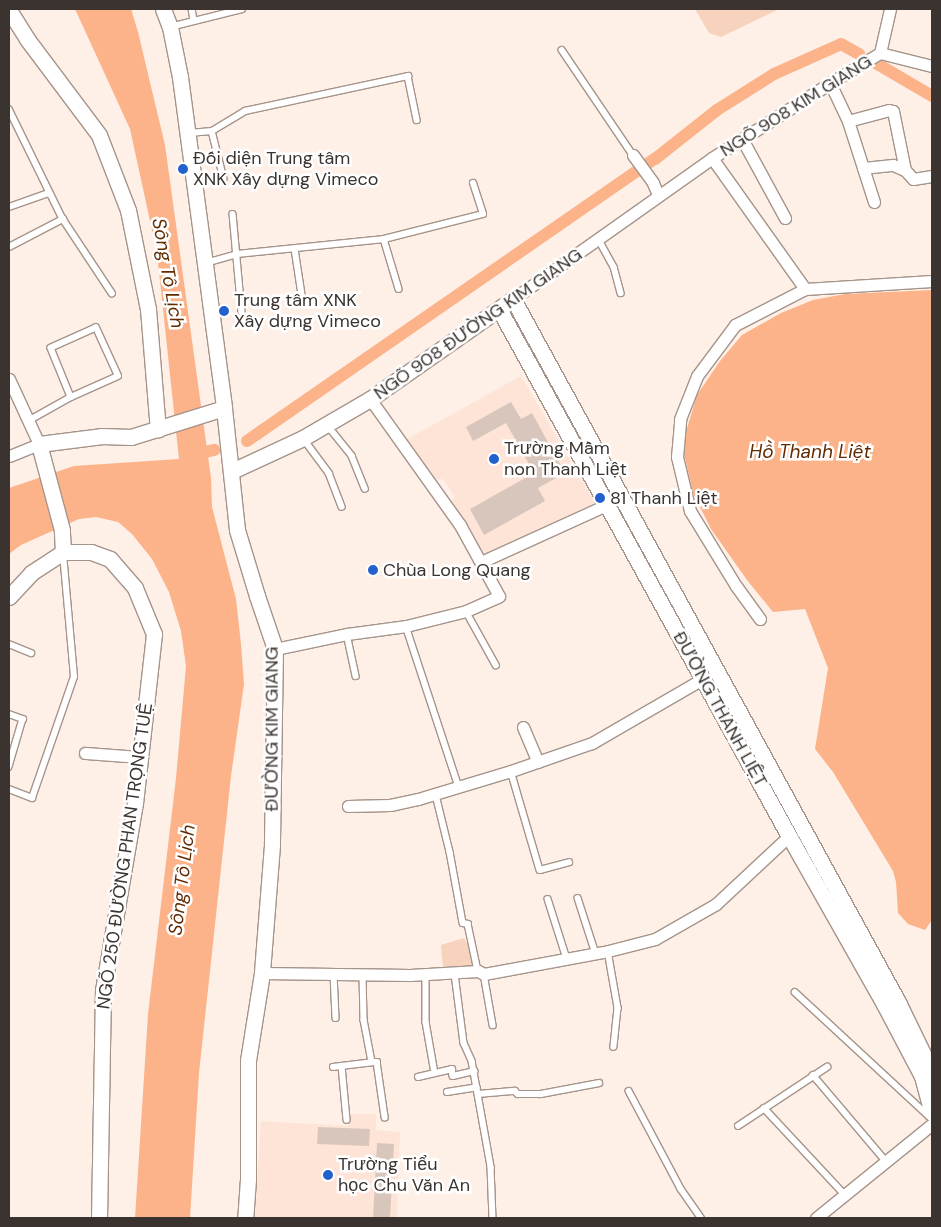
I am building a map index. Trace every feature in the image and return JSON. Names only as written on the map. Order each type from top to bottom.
[{"type":"street","name":"ĐƯỜNG KIM GIANG","points":[[163,9],[170,27],[180,77],[232,471],[237,530],[275,648],[272,845],[262,973],[248,1060],[248,1179],[244,1218]]},
{"type":"street","name":"NGÕ 908 KIM GIANG","points":[[880,54],[890,9]]},
{"type":"street","points":[[9,10],[27,39],[99,135],[128,210],[148,309],[162,429]]},
{"type":"street","name":"NGÕ 908 KIM GIANG","points":[[712,158],[830,83],[880,54],[932,66]]},
{"type":"street","points":[[830,83],[848,121],[874,202]]},
{"type":"street","points":[[848,121],[893,111],[905,170]]},
{"type":"street","points":[[742,139],[785,218]]},
{"type":"street","points":[[633,155],[653,183],[658,195]]},
{"type":"street","points":[[712,158],[805,289]]},
{"type":"street","name":"NGÕ 908 ĐƯỜNG KIM GIANG","points":[[232,471],[303,438],[370,399],[599,240],[658,195],[712,158]]},
{"type":"street","points":[[863,168],[893,165],[905,170],[913,179],[932,176]]},
{"type":"street","points":[[760,618],[736,586],[690,511],[677,457],[680,419],[697,376],[735,325],[805,289],[932,281]]},
{"type":"street","name":"ĐƯỜNG THANH LIỆT","points":[[513,299],[898,1002],[930,1072],[932,1113]]},
{"type":"street","name":"ĐƯỜNG THANH LIỆT","points":[[499,309],[884,1004],[930,1072]]},
{"type":"street","points":[[9,379],[30,420],[45,460],[62,530],[63,552],[31,573],[9,597]]},
{"type":"street","points":[[275,648],[347,634],[406,626],[466,611],[499,596],[460,525],[370,399]]},
{"type":"street","points":[[9,456],[39,444],[94,437],[131,437],[162,429],[224,408]]},
{"type":"street","points":[[481,562],[608,504]]},
{"type":"street","name":"NGÕ 250 ĐƯỜNG PHAN TRỌNG TUỆ","points":[[63,552],[91,552],[110,558],[135,588],[154,634],[135,803],[103,990],[99,1218]]},
{"type":"street","points":[[348,806],[390,805],[436,795],[592,743],[704,678]]},
{"type":"street","points":[[523,726],[538,762]]},
{"type":"street","points":[[85,753],[140,757]]},
{"type":"street","points":[[262,973],[363,975],[481,973],[567,960],[655,939],[716,904],[790,836]]},
{"type":"street","points":[[816,1218],[932,1124]]},
{"type":"lane","points":[[192,9],[194,20]]},
{"type":"lane","points":[[170,27],[239,9]]},
{"type":"lane","points":[[562,50],[633,155]]},
{"type":"lane","points":[[187,133],[212,131],[245,110],[408,76],[417,120]]},
{"type":"lane","points":[[9,109],[11,117],[62,220],[112,293]]},
{"type":"lane","points":[[212,131],[224,179]]},
{"type":"lane","points":[[204,264],[237,254],[384,239],[483,214],[473,184]]},
{"type":"lane","points":[[9,207],[49,193]]},
{"type":"lane","points":[[234,214],[242,312]]},
{"type":"lane","points":[[9,247],[62,220]]},
{"type":"lane","points":[[384,239],[399,289]]},
{"type":"lane","points":[[599,240],[614,267],[621,293]]},
{"type":"lane","points":[[295,249],[302,295]]},
{"type":"lane","points":[[30,420],[71,397],[118,376],[96,328],[51,348],[71,397]]},
{"type":"lane","points":[[327,424],[352,456],[365,488]]},
{"type":"lane","points":[[303,438],[329,473],[342,507]]},
{"type":"lane","points":[[9,789],[32,798],[74,677],[63,552]]},
{"type":"lane","points":[[466,611],[496,665]]},
{"type":"lane","points":[[406,626],[459,787]]},
{"type":"lane","points":[[347,634],[356,676]]},
{"type":"lane","points":[[9,644],[31,652]]},
{"type":"lane","points":[[9,714],[23,719],[9,767]]},
{"type":"lane","points":[[512,771],[540,870],[569,862]]},
{"type":"lane","points":[[436,795],[450,852],[462,923],[468,924],[493,1025]]},
{"type":"lane","points":[[578,898],[596,954]]},
{"type":"lane","points":[[548,899],[567,960]]},
{"type":"lane","points":[[608,951],[618,1008],[614,1047]]},
{"type":"lane","points":[[334,974],[336,1018]]},
{"type":"lane","points":[[456,974],[464,1043],[474,1070],[491,1167],[493,1218]]},
{"type":"lane","points":[[363,975],[364,1020],[372,1062]]},
{"type":"lane","points":[[426,975],[426,1022],[434,1068]]},
{"type":"lane","points":[[795,992],[932,1119]]},
{"type":"lane","points":[[333,1067],[377,1062],[385,1117]]},
{"type":"lane","points":[[342,1066],[347,1120]]},
{"type":"lane","points":[[738,1126],[827,1067]]},
{"type":"lane","points":[[418,1077],[452,1069],[453,1076],[474,1070]]},
{"type":"lane","points":[[813,1075],[886,1160]]},
{"type":"lane","points":[[478,1094],[515,1091],[518,1094],[541,1094],[599,1083]]},
{"type":"lane","points":[[448,1092],[477,1086]]},
{"type":"lane","points":[[629,1091],[681,1189],[701,1218]]},
{"type":"lane","points":[[764,1108],[845,1194]]},
{"type":"shaded area","points":[[695,9],[779,9],[721,37],[709,33]]},
{"type":"shaded area","name":"Trường Mầm non Thanh Liệt","points":[[521,376],[595,503],[483,554],[451,504],[454,496],[443,479],[434,480],[406,440]]},
{"type":"shaded area","points":[[464,938],[472,952],[474,965],[443,969],[441,945]]},
{"type":"shaded area","name":"Trường Tiểu học Chu Văn An","points":[[350,1114],[376,1114],[376,1130],[400,1132],[397,1218],[255,1218],[261,1121],[348,1126]]},
{"type":"water","name":"Sông Tô Lịch","points":[[75,9],[131,9],[138,32],[165,145],[211,478],[212,507],[236,599],[241,644],[244,684],[231,776],[199,1073],[190,1218],[135,1218],[148,1014],[176,778],[186,666],[181,631],[169,592],[152,559],[132,534],[118,522],[96,517],[79,519],[21,545],[9,554],[9,488],[74,466],[179,459],[157,253],[130,129]]},
{"type":"water","name":"Hồ Thanh Liệt","points":[[932,290],[932,920],[925,930],[908,924],[898,913],[896,882],[893,871],[833,772],[815,749],[828,668],[805,609],[773,612],[747,580],[711,529],[693,493],[682,445],[697,395],[720,361],[742,335],[781,313],[813,300],[845,294]]},
{"type":"building","points":[[511,402],[521,419],[532,413],[565,473],[538,488],[545,501],[484,535],[470,509],[534,473],[506,423],[473,441],[466,427]]},
{"type":"building","points":[[318,1127],[370,1129],[369,1146],[317,1144]]},
{"type":"building","points":[[377,1143],[394,1144],[390,1218],[373,1218]]},
{"type":"waterway","points":[[247,441],[655,159],[717,110],[774,74],[841,44],[859,54]]},
{"type":"waterway","points":[[874,62],[932,96]]},
{"type":"waterway","points":[[192,455],[214,450]]},
{"type":"place","name":"Đối diện Trung tâm XNK Xây dựng Vimeco","points":[[183,169]]},
{"type":"place","name":"Trung tâm XNK Xây dựng Vimeco","points":[[224,311]]},
{"type":"place","name":"Trường Mầm non Thanh Liệt","points":[[494,459]]},
{"type":"place","name":"81 Thanh Liệt","points":[[600,498]]},
{"type":"place","name":"Chùa Long Quang","points":[[373,570]]},
{"type":"place","name":"Trường Tiểu học Chu Văn An","points":[[328,1175]]}]
